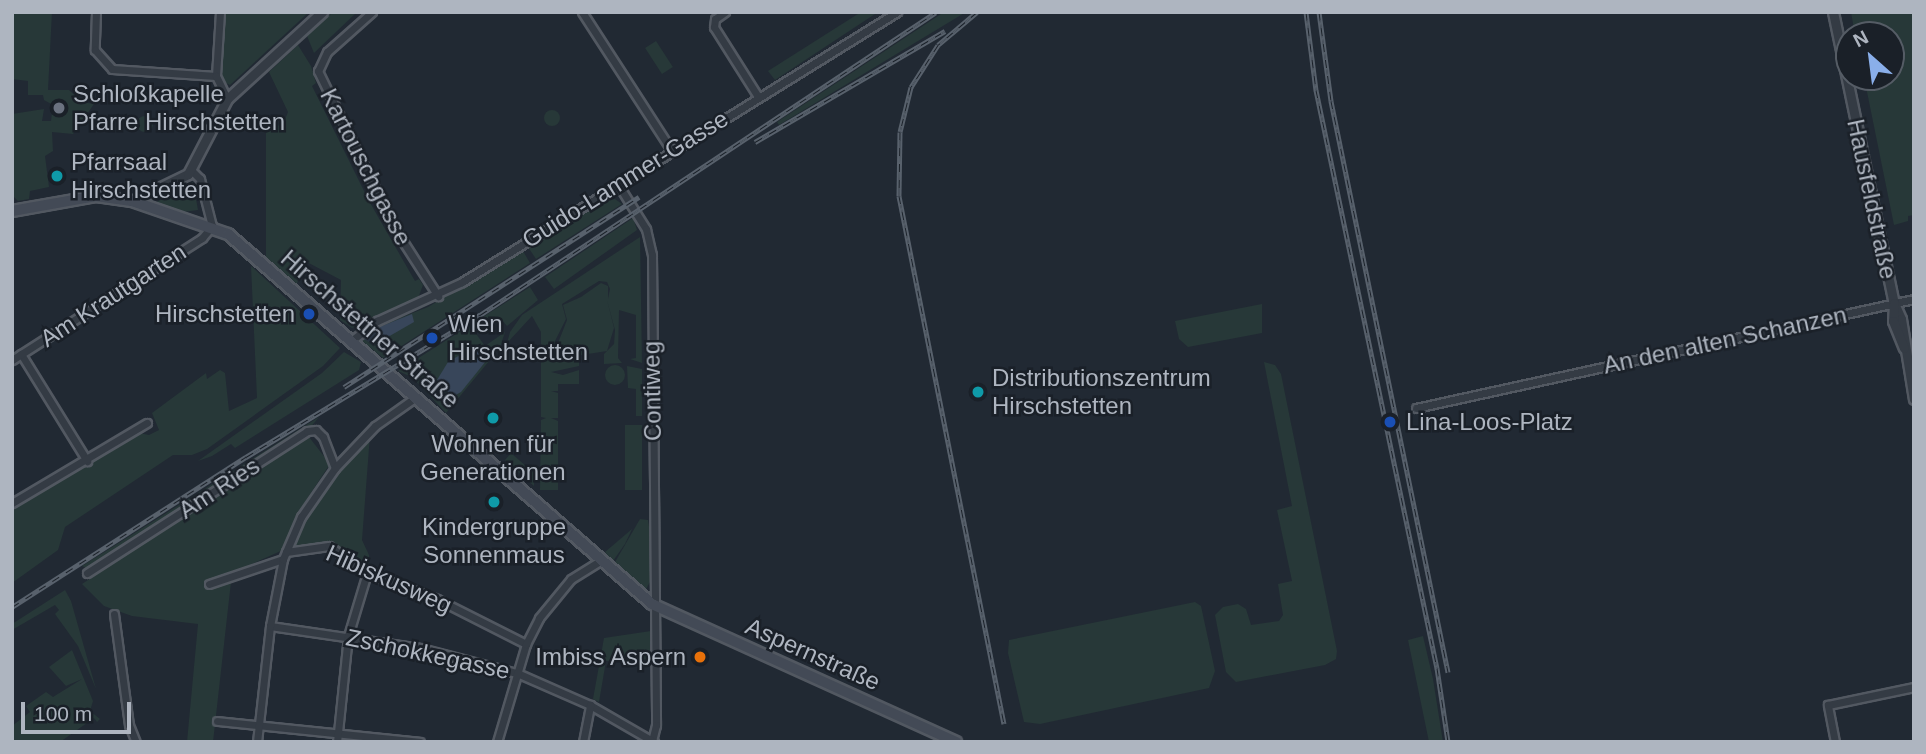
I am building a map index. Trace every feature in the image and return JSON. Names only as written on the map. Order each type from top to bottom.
[{"type":"main road","name":"Hirschstettner Straße","points":[[12,211],[74,197],[132,201],[212,226],[228,234],[652,604]]},
{"type":"main road","name":"Aspernstraße","points":[[652,604],[956,742]]},
{"type":"street","points":[[96,12],[96,50],[112,69],[216,76]]},
{"type":"street","points":[[220,12],[216,76],[227,99]]},
{"type":"street","points":[[132,201],[191,170],[227,99],[322,12]]},
{"type":"street","name":"Kartouschgasse","points":[[372,12],[322,57],[318,71],[395,229],[438,296]]},
{"type":"street","points":[[582,12],[672,151]]},
{"type":"street","points":[[725,12],[715,19],[714,27],[757,95]]},
{"type":"street","name":"Guido-Lammer-Gasse","points":[[351,341],[377,321],[438,296],[619,186],[887,14],[897,12]]},
{"type":"street","name":"Hausfeldstraße","points":[[1833,12],[1894,303],[1901,319],[1914,399]]},
{"type":"street","points":[[191,170],[200,179],[212,226]]},
{"type":"street","name":"Contiweg","points":[[619,186],[646,229],[652,255],[652,604],[656,725],[653,741]]},
{"type":"street","name":"Am Krautgarten","points":[[12,360],[202,238],[212,226]]},
{"type":"street","name":"An den alten Schanzen","points":[[1416,408],[1914,299]]},
{"type":"street","points":[[21,354],[87,461]]},
{"type":"street","points":[[257,742],[270,626],[284,555],[301,517],[335,468],[375,426],[416,397]]},
{"type":"street","points":[[12,503],[87,461],[147,423]]},
{"type":"street","name":"Am Ries","points":[[87,573],[307,431],[316,430],[323,437],[335,468]]},
{"type":"street","name":"Hibiskusweg","points":[[209,584],[284,555],[329,546],[367,573],[437,599],[526,644]]},
{"type":"street","points":[[497,742],[526,644],[556,595],[601,560]]},
{"type":"street","points":[[337,742],[348,636],[367,573]]},
{"type":"street","points":[[114,614],[129,725],[136,742]]},
{"type":"street","name":"Zschokkegasse","points":[[270,626],[348,636],[517,673],[590,705],[653,741]]},
{"type":"street","points":[[1835,742],[1828,705],[1914,687]]},
{"type":"street","points":[[583,742],[590,705]]},
{"type":"street","points":[[217,721],[420,742]]},
{"type":"shaded area","points":[[12,12],[52,12],[48,90],[69,90],[82,102],[94,104],[73,134],[52,132],[53,151],[45,156],[49,187],[30,191],[29,199],[18,201],[12,195],[12,114],[44,109],[42,121],[51,121],[52,113],[59,115],[65,109],[60,102],[53,105],[44,100],[43,95],[28,95],[28,81],[12,79]]},
{"type":"shaded area","points":[[224,12],[309,12],[230,85],[222,81],[220,69]]},
{"type":"shaded area","points":[[333,12],[357,12],[314,53],[307,36]]},
{"type":"shaded area","points":[[861,12],[878,12],[775,80],[768,71]]},
{"type":"shaded area","points":[[944,12],[966,12],[779,125],[777,122]]},
{"type":"shaded area","points":[[1851,12],[1914,12],[1914,215],[1908,216],[1908,221],[1894,225],[1867,91],[1905,91],[1905,21],[1853,21]]},
{"type":"shaded area","points":[[656,41],[673,67],[662,74],[645,48]]},
{"type":"shaded area","points":[[298,45],[311,66],[316,83],[312,86],[369,201],[415,281],[419,279],[423,285],[417,301],[352,328],[340,320],[341,280],[303,260],[297,284],[266,258],[266,133],[284,122],[288,112],[269,72]]},
{"type":"shaded area","points":[[549,110],[555,110],[560,118],[558,124],[549,126],[544,121],[544,115]]},
{"type":"shaded area","points":[[145,116],[151,118],[151,130],[145,132],[139,130],[137,124],[139,118]]},
{"type":"shaded area","points":[[193,182],[198,210],[183,212],[155,203]]},
{"type":"shaded area","points":[[615,199],[622,204],[536,259],[528,247],[603,202]]},
{"type":"shaded area","points":[[633,218],[637,230],[554,289],[545,277]]},
{"type":"shaded area","points":[[640,237],[642,363],[630,359],[636,358],[636,315],[619,310],[618,358],[622,363],[604,364],[604,354],[607,351],[575,356],[558,343],[567,320],[563,305],[601,283],[608,286],[608,299],[610,289],[607,282],[599,281],[562,304],[566,319],[555,341],[563,353],[579,358],[579,366],[551,372],[563,375],[579,370],[579,384],[558,384],[558,391],[551,391],[558,393],[558,418],[551,418],[558,421],[558,490],[540,490],[541,420],[546,418],[541,417],[541,332],[532,316],[507,343],[510,332],[522,315]],"holes":[[[607,300],[615,330],[614,344],[607,351],[614,328]]]},
{"type":"shaded area","points":[[523,251],[530,263],[383,358],[362,341],[374,328],[428,307]]},
{"type":"shaded area","points":[[251,266],[340,348],[323,366],[207,449],[192,455],[173,455],[65,527],[58,550],[12,583],[12,509],[139,433],[149,435],[159,430],[152,413],[206,373],[207,379],[220,370],[225,373],[229,411],[257,398]]},
{"type":"shaded area","points":[[530,287],[538,300],[507,326],[499,317],[474,331],[485,346],[505,332],[500,348],[446,413],[412,377],[398,371]]},
{"type":"shaded area","points":[[1262,304],[1262,333],[1188,347],[1179,339],[1175,321]]},
{"type":"shaded area","points":[[344,352],[361,362],[359,370],[235,448],[231,444],[198,461],[322,373]]},
{"type":"shaded area","points":[[1264,362],[1275,365],[1281,374],[1337,651],[1336,659],[1325,665],[1236,682],[1226,672],[1215,615],[1223,607],[1238,604],[1246,609],[1251,625],[1279,621],[1283,615],[1278,584],[1292,581],[1277,510],[1292,506]]},
{"type":"shaded area","points":[[611,365],[619,365],[625,375],[619,385],[611,385],[605,379],[605,371]]},
{"type":"shaded area","points":[[627,366],[642,369],[642,416],[636,416],[636,389],[628,388]]},
{"type":"shaded area","points":[[319,417],[310,428],[88,569],[82,566]]},
{"type":"shaded area","points":[[625,425],[642,425],[642,490],[625,490]]},
{"type":"shaded area","points":[[370,435],[362,540],[369,555],[369,571],[333,545],[291,546],[309,508]]},
{"type":"shaded area","points":[[303,437],[309,437],[330,464],[297,514],[283,550],[232,573],[213,742],[187,742],[198,624],[132,616],[104,606],[82,584]]},
{"type":"shaded area","points":[[511,453],[534,473],[534,486],[505,460]]},
{"type":"shaded area","points":[[640,519],[648,520],[650,532],[650,582],[645,591],[615,562]]},
{"type":"shaded area","points":[[632,529],[625,544],[613,561],[605,552]]},
{"type":"shaded area","points":[[65,590],[71,601],[96,689],[78,646],[55,614],[59,610],[55,605],[12,630],[12,624]]},
{"type":"shaded area","points":[[1195,602],[1201,606],[1215,671],[1209,688],[1040,724],[1024,722],[1008,653],[1009,640]]},
{"type":"shaded area","points":[[651,631],[651,659],[606,661],[599,702],[593,699],[604,638]]},
{"type":"shaded area","points":[[1423,636],[1443,742],[1429,742],[1408,640]]},
{"type":"shaded area","points":[[72,650],[93,701],[90,711],[100,719],[97,722],[94,718],[60,742],[12,742],[12,726],[30,712],[26,706],[46,692],[53,697],[82,679],[66,686],[49,667]]},
{"type":"water","points":[[412,314],[414,322],[374,345],[364,339],[377,328]]},
{"type":"water","points":[[477,345],[484,350],[486,361],[461,392],[452,397],[437,380],[448,362]]},
{"type":"railway","points":[[12,607],[246,457],[480,315],[936,12]]},
{"type":"railway","points":[[977,12],[938,45],[911,87],[900,132],[899,196],[1004,724]]},
{"type":"railway","points":[[1306,12],[1316,90],[1437,668],[1448,742]]},
{"type":"railway","points":[[1319,12],[1331,101],[1448,672]]},
{"type":"railway","points":[[755,142],[945,31]]},
{"type":"railway","points":[[344,387],[639,197]]},
{"type":"place","name":"Schloßkapelle Pfarre Hirschstetten","points":[[59,108]]},
{"type":"place","name":"Pfarrsaal Hirschstetten","points":[[57,176]]},
{"type":"place","name":"Hirschstetten","points":[[309,314]]},
{"type":"place","name":"Wien Hirschstetten","points":[[432,338]]},
{"type":"place","name":"Distributionszentrum Hirschstetten","points":[[978,392]]},
{"type":"place","name":"Wohnen für Generationen","points":[[493,418]]},
{"type":"place","name":"Lina-Loos-Platz","points":[[1390,422]]},
{"type":"place","name":"Kindergruppe Sonnenmaus","points":[[494,502]]},
{"type":"place","name":"Imbiss Aspern","points":[[700,657]]}]
